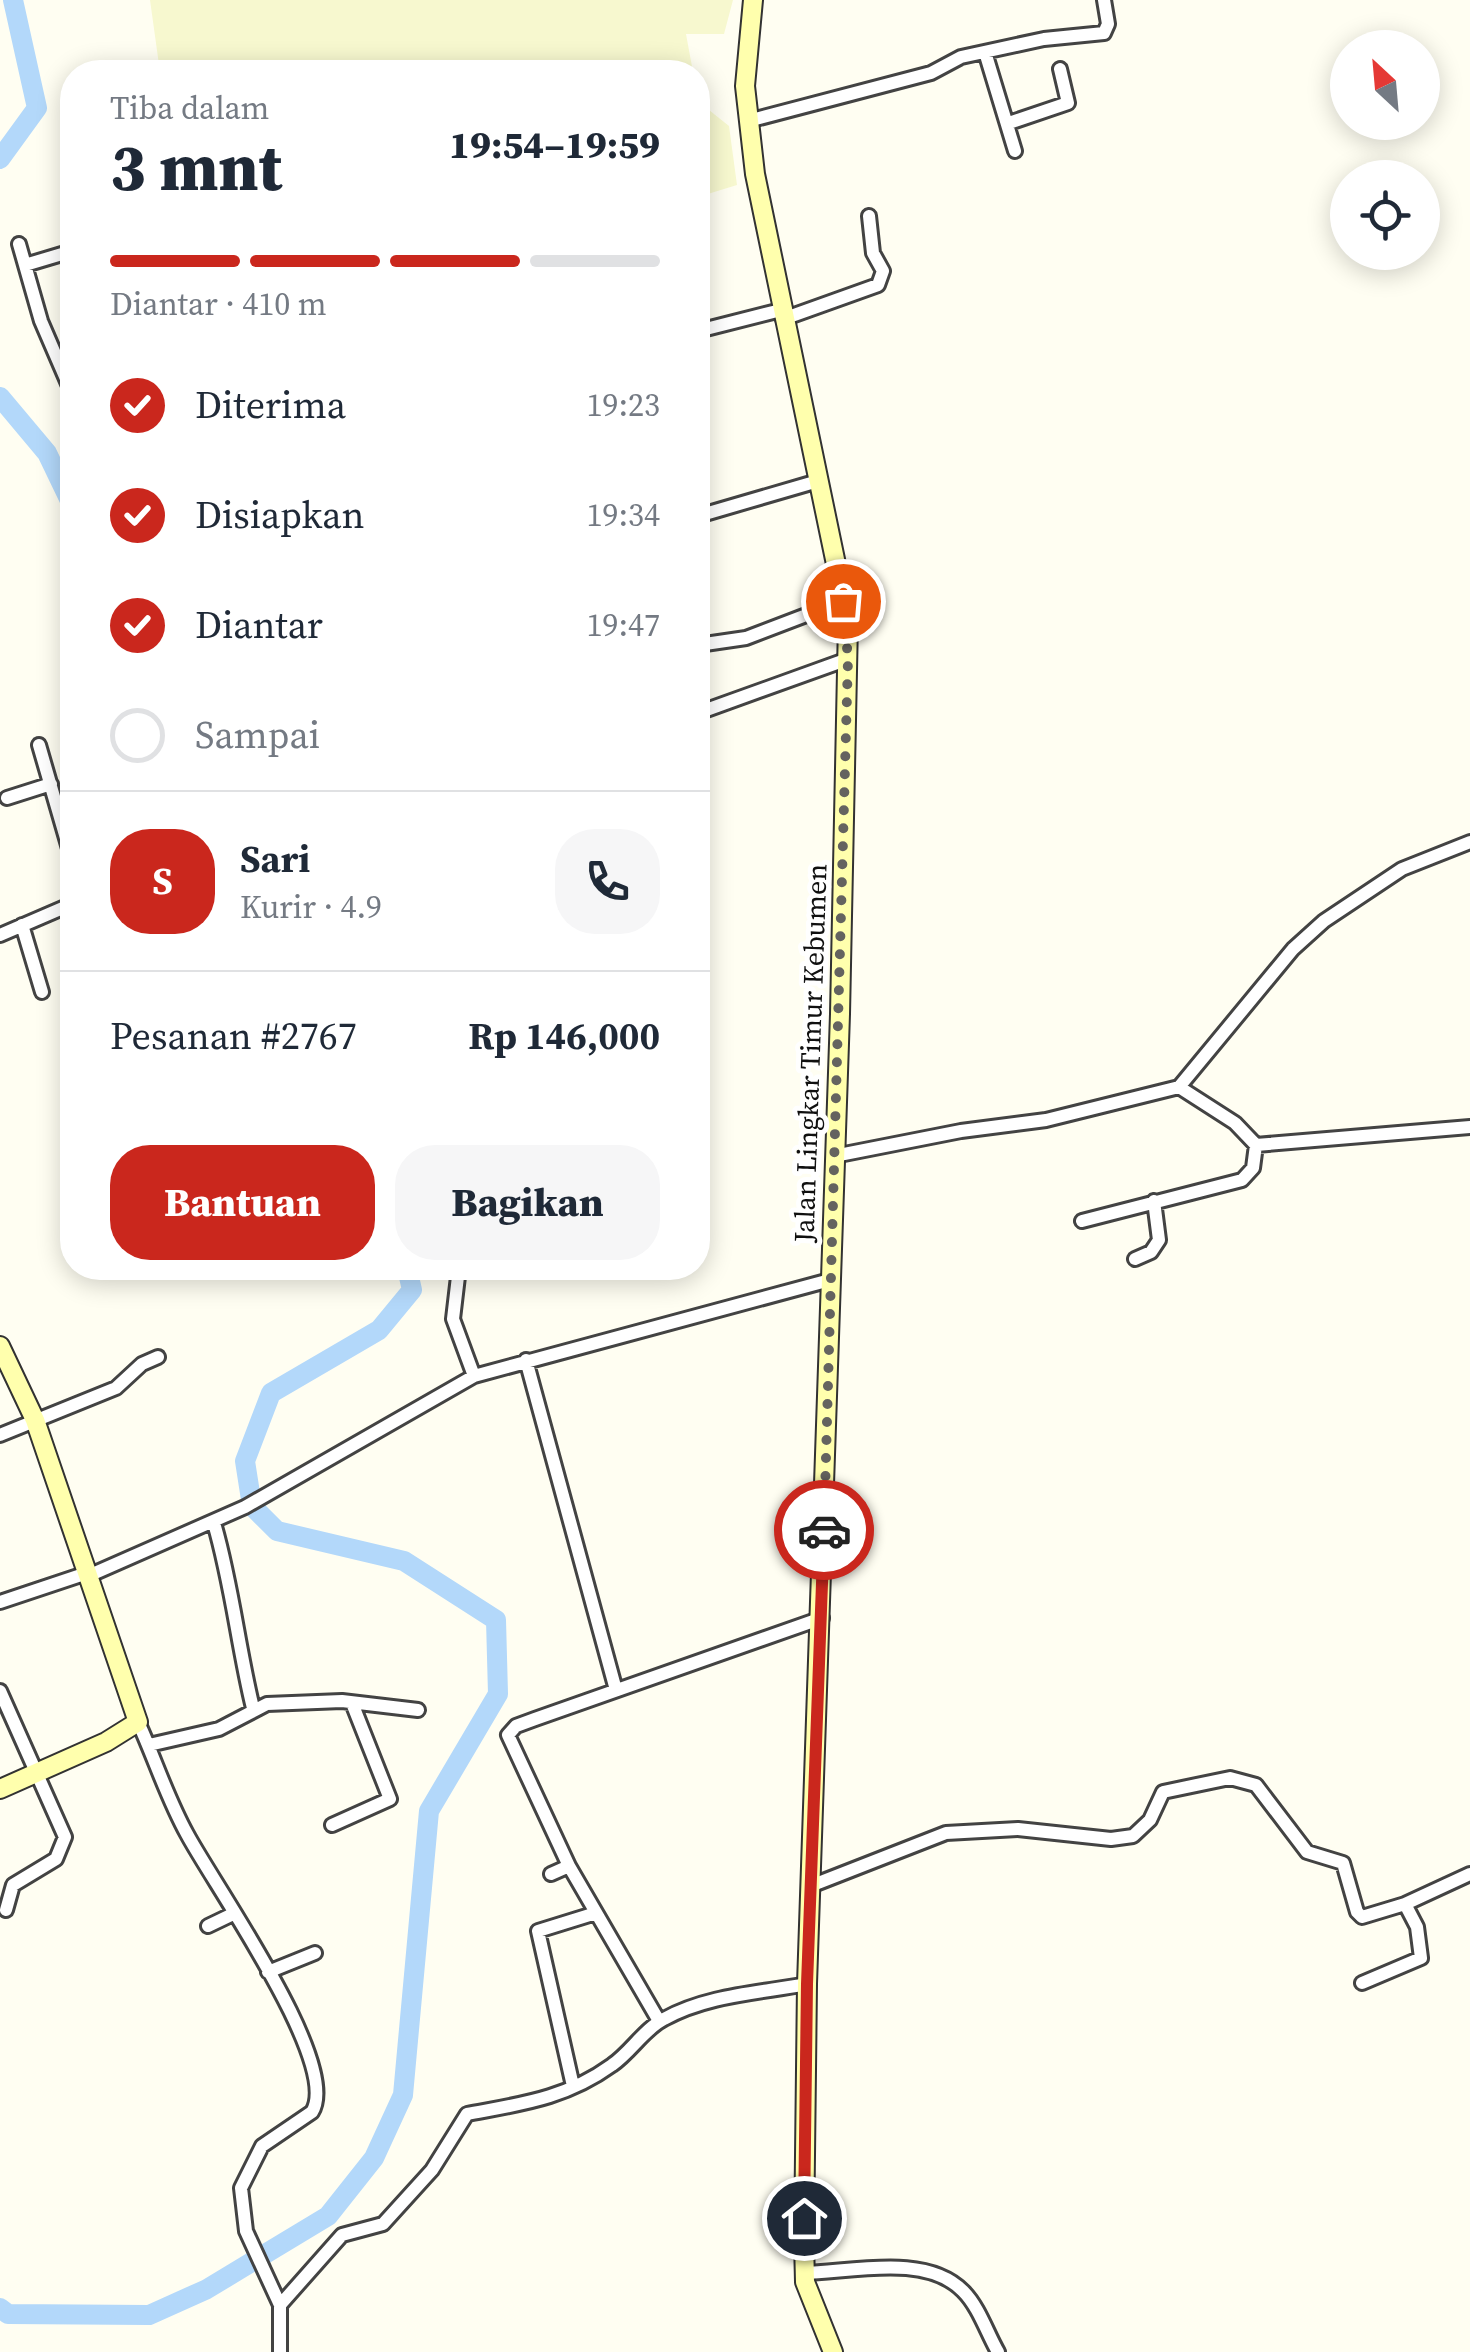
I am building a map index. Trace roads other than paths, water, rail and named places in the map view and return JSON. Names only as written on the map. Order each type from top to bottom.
[{"type":"main road","name":"Jalan Lingkar Timur Kebumen","points":[[753,0],[747,37],[748,121],[782,314],[843,601],[848,659],[822,1618],[807,1984],[804,2273],[833,2352]]},
{"type":"main road","points":[[0,1346],[35,1420],[138,1722],[106,1742],[0,1789]]},
{"type":"street","points":[[748,121],[931,73],[951,60],[1044,39],[1104,33],[1108,24],[1104,0]]},
{"type":"street","points":[[985,52],[1015,151]]},
{"type":"street","points":[[1009,123],[1068,103],[1060,69]]},
{"type":"street","points":[[710,329],[782,314],[878,285],[883,271],[873,253],[869,216]]},
{"type":"street","points":[[19,244],[40,321],[60,366]]},
{"type":"street","points":[[25,264],[60,254]]},
{"type":"street","points":[[710,512],[818,481]]},
{"type":"street","points":[[710,643],[746,638],[843,601]]},
{"type":"street","points":[[710,709],[848,659]]},
{"type":"street","points":[[40,745],[60,816]]},
{"type":"street","points":[[7,798],[51,784]]},
{"type":"street","points":[[834,1156],[960,1130],[1046,1120],[1179,1087],[1293,949],[1324,921],[1402,869],[1470,842]]},
{"type":"street","points":[[0,934],[60,909]]},
{"type":"street","points":[[22,925],[42,992]]},
{"type":"street","points":[[1179,1087],[1235,1123],[1256,1144],[1470,1126]]},
{"type":"street","points":[[1082,1221],[1244,1178],[1252,1168],[1256,1144]]},
{"type":"street","points":[[1135,1259],[1150,1252],[1159,1240],[1154,1201]]},
{"type":"street","points":[[458,1280],[453,1319],[474,1376]]},
{"type":"street","points":[[0,1602],[87,1575],[214,1523],[474,1376],[830,1280]]},
{"type":"street","points":[[0,1435],[116,1388],[134,1370],[158,1358]]},
{"type":"street","points":[[526,1360],[616,1690]]},
{"type":"street","points":[[214,1523],[253,1708]]},
{"type":"street","points":[[659,2021],[569,1866],[508,1735],[520,1724],[822,1618]]},
{"type":"street","points":[[0,1692],[65,1837],[65,1846],[56,1859],[13,1884],[6,1910]]},
{"type":"street","points":[[149,1745],[219,1729],[253,1708],[292,1702],[418,1710]]},
{"type":"street","points":[[332,1824],[390,1798],[352,1703]]},
{"type":"street","points":[[138,1722],[173,1808],[268,1972],[318,2074],[319,2094],[312,2112],[262,2146],[244,2174],[240,2206],[276,2300],[280,2352]]},
{"type":"street","points":[[813,1885],[946,1833],[1018,1829],[1111,1839],[1133,1836],[1150,1820],[1163,1792],[1230,1778],[1262,1789],[1306,1852],[1343,1863],[1359,1915],[1373,1916],[1470,1874]]},
{"type":"street","points":[[551,1874],[569,1866]]},
{"type":"street","points":[[1362,1983],[1421,1958],[1417,1927],[1405,1904]]},
{"type":"street","points":[[573,2086],[538,1931],[596,1913]]},
{"type":"street","points":[[208,1926],[232,1914]]},
{"type":"street","points":[[268,1972],[316,1953]]},
{"type":"street","points":[[276,2300],[347,2234],[383,2224],[432,2170],[466,2114],[514,2109],[573,2086],[615,2064],[659,2021],[711,2000],[807,1984]]},
{"type":"street","points":[[804,2273],[906,2269],[939,2276],[963,2291],[998,2352]]},
{"type":"waterway","points":[[0,159],[37,108],[13,0]]},
{"type":"waterway","points":[[0,397],[47,453],[60,480]]},
{"type":"waterway","points":[[0,2308],[8,2314],[149,2315],[207,2289],[328,2216],[374,2158],[403,2095],[429,1811],[498,1694],[496,1620],[404,1561],[277,1531],[252,1506],[245,1461],[271,1393],[379,1330],[412,1290],[410,1280]]}]
